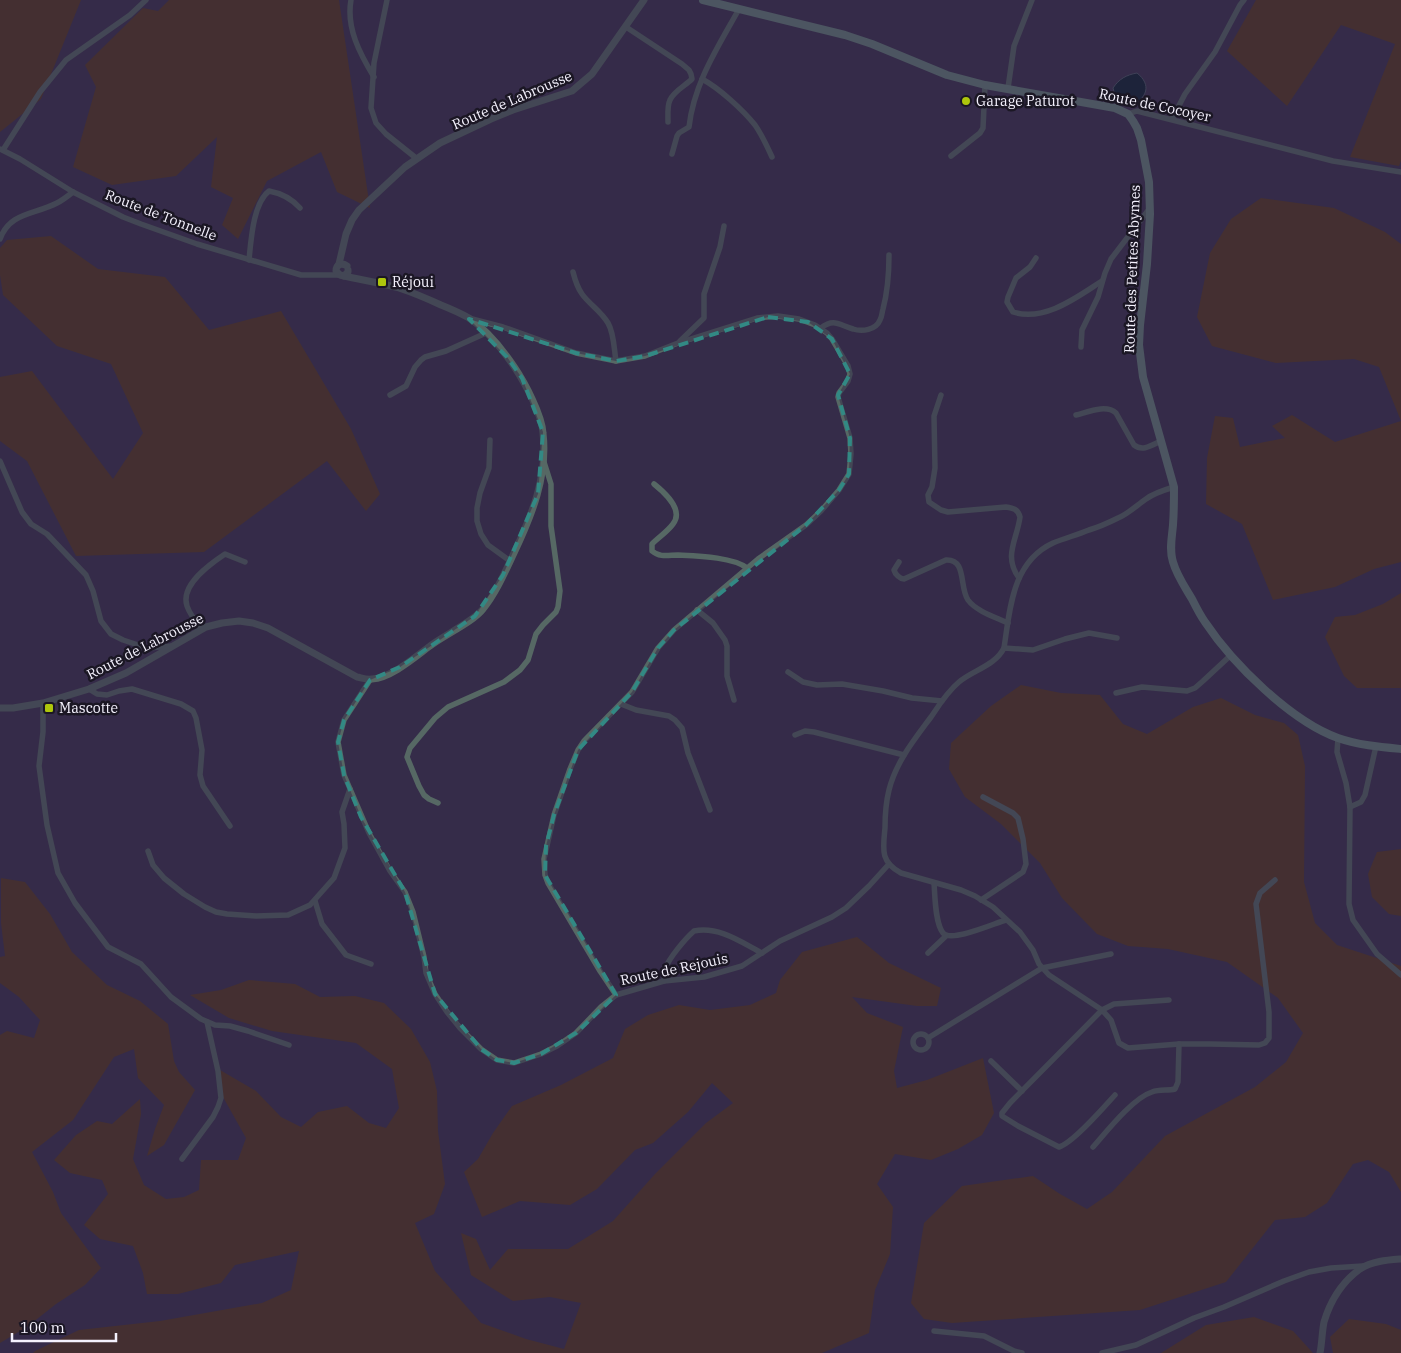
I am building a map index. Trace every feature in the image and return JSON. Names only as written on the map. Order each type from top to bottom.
[{"type":"main road","name":"Route de Cocoyer","points":[[703,0],[845,35],[947,75],[985,85],[1115,108],[1128,114]]},
{"type":"main road","name":"Route des Petites Abymes","points":[[1128,114],[1141,140],[1149,182],[1150,208],[1139,345],[1143,377],[1174,487],[1175,504],[1171,543],[1173,562],[1178,577],[1206,623],[1231,655],[1288,709],[1305,722],[1338,738],[1401,749]]},
{"type":"street","points":[[2,150],[40,92],[66,60],[130,15],[146,0]]},
{"type":"street","points":[[351,0],[350,22],[358,48],[374,77]]},
{"type":"street","points":[[387,0],[374,64],[370,108],[376,123],[386,134],[416,158]]},
{"type":"street","name":"Route de Labrousse","points":[[0,708],[44,703],[89,689],[126,673],[206,627],[222,623],[253,623],[268,628],[357,677],[370,680],[385,676],[482,610],[528,525],[538,494],[544,462],[543,432],[534,404],[522,378],[507,357],[486,333],[470,319],[426,298],[398,288],[359,280],[342,270],[342,253],[346,234],[355,216],[384,186],[416,158],[440,143],[491,119],[572,91],[592,74],[644,0]]},
{"type":"street","points":[[1008,88],[1014,46],[1032,0]]},
{"type":"street","points":[[1172,119],[1186,94],[1215,52],[1244,0]]},
{"type":"street","points":[[672,154],[677,136],[689,127],[691,112],[708,65],[739,9]]},
{"type":"street","points":[[626,27],[682,64],[691,74],[692,79],[670,100],[668,122]]},
{"type":"street","points":[[702,79],[723,94],[755,125],[764,138],[772,157]]},
{"type":"street","points":[[951,156],[980,133],[983,128],[985,85]]},
{"type":"street","name":"Route de Cocoyer","points":[[1128,114],[1137,111],[1333,161],[1401,172]]},
{"type":"street","name":"Route de Tonnelle","points":[[2,150],[73,192],[132,221],[197,244],[301,275],[324,275],[342,270]]},
{"type":"street","points":[[249,260],[255,220],[265,194],[268,191],[275,192],[289,199],[300,208]]},
{"type":"street","points":[[0,239],[12,220],[55,204],[73,192]]},
{"type":"street","points":[[1081,347],[1082,330],[1098,297],[1111,259],[1150,208]]},
{"type":"street","points":[[678,343],[704,318],[704,294],[720,247],[724,226]]},
{"type":"street","points":[[821,328],[833,322],[852,329],[864,330],[871,328],[880,321],[890,279],[889,255]]},
{"type":"street","points":[[1036,258],[1030,267],[1016,278],[1007,302],[1013,312],[1020,314],[1046,312],[1065,304],[1102,281]]},
{"type":"street","points":[[573,272],[577,285],[583,295],[598,310],[610,327],[616,361]]},
{"type":"street","points":[[470,319],[503,327],[576,353],[616,361],[645,356],[745,321],[768,316],[799,319],[821,328],[832,338],[848,366],[850,374],[838,397],[850,438],[851,454],[848,474],[839,490],[821,511],[793,536],[758,559],[674,630],[658,648],[632,692],[584,741],[578,750],[563,785],[544,859],[545,875],[616,995]]},
{"type":"street","points":[[390,395],[406,386],[415,367],[421,360],[486,333]]},
{"type":"street","points":[[941,394],[934,416],[935,468],[928,495],[929,502],[948,512],[1014,508],[1020,517],[1011,561],[1013,571],[1018,578]]},
{"type":"street","points":[[1076,415],[1106,408],[1111,409],[1116,413],[1134,445],[1138,448],[1142,449],[1162,441]]},
{"type":"street","points":[[490,440],[489,468],[480,493],[477,521],[481,534],[488,545],[510,561]]},
{"type":"street","points":[[0,460],[26,518],[47,534],[86,575],[93,591],[101,621],[111,634],[147,648],[175,646]]},
{"type":"street","points":[[438,803],[424,795],[419,786],[407,757],[410,748],[435,718],[448,707],[504,682],[520,670],[528,660],[536,634],[556,612],[558,607],[560,591],[550,510],[551,484],[544,462]]},
{"type":"street","points":[[654,484],[668,496],[676,517],[674,523],[652,544],[652,552],[661,556],[676,555],[725,560],[738,563],[747,568]]},
{"type":"street","points":[[1174,487],[1148,497],[1120,518],[1047,546],[1030,560],[1018,578],[1009,612],[1004,648],[996,659],[957,683],[904,755],[894,776],[887,800],[883,853],[889,864],[901,873],[961,890],[993,907],[1024,937],[1042,968],[1049,975],[1102,1010],[1111,1020],[1119,1043],[1128,1048],[1179,1044],[1259,1046],[1265,1043],[1269,1038],[1269,1012],[1256,904],[1260,893],[1275,880]]},
{"type":"street","points":[[202,629],[192,617],[186,604],[185,595],[193,582],[212,563],[225,554],[245,562]]},
{"type":"street","points":[[899,562],[894,570],[895,573],[904,579],[946,560],[952,560],[957,563],[960,569],[964,594],[972,605],[994,618],[1008,623]]},
{"type":"street","points":[[697,610],[713,623],[725,640],[727,646],[727,676],[734,700]]},
{"type":"street","points":[[1004,648],[1033,650],[1089,633],[1116,638]]},
{"type":"street","points":[[1116,693],[1142,687],[1187,691],[1204,681],[1231,655]]},
{"type":"street","points":[[788,672],[803,682],[817,685],[842,684],[912,698],[942,701]]},
{"type":"street","name":"Route de Rejouis","points":[[370,680],[344,720],[338,742],[344,775],[369,833],[390,871],[405,892],[413,912],[426,973],[434,994],[451,1017],[481,1049],[498,1060],[514,1062],[541,1054],[557,1046],[576,1034],[601,1007],[616,995],[664,981],[704,977],[742,966],[780,941],[832,917],[846,908],[889,864]]},
{"type":"street","points":[[89,689],[97,694],[107,695],[132,689],[175,701],[193,710],[202,750],[201,780],[203,786],[230,826]]},
{"type":"street","points":[[44,703],[39,766],[46,825],[58,873],[75,903],[108,947],[141,964],[171,997],[201,1019],[215,1025],[230,1026],[289,1044]]},
{"type":"street","points":[[621,704],[636,710],[669,716],[682,728],[688,753],[710,810]]},
{"type":"street","points":[[796,735],[805,731],[814,732],[904,755]]},
{"type":"street","points":[[1338,738],[1337,752],[1346,783],[1350,807],[1349,904],[1353,920],[1377,954],[1401,975]]},
{"type":"street","points":[[1350,807],[1361,802],[1365,796],[1376,746]]},
{"type":"street","points":[[148,851],[154,865],[173,886],[193,900],[216,912],[288,915],[315,901],[334,878],[345,848],[342,812],[350,789]]},
{"type":"street","points":[[981,900],[1022,872],[1026,864],[1018,818],[1013,813],[983,796]]},
{"type":"street","points":[[934,883],[938,921],[942,932],[946,936],[953,937],[1006,920]]},
{"type":"street","points":[[315,901],[322,924],[346,955],[371,964]]},
{"type":"street","points":[[664,981],[667,965],[694,931],[718,931],[762,953]]},
{"type":"street","points":[[928,953],[946,936]]},
{"type":"street","points":[[928,1038],[1042,968],[1111,954]]},
{"type":"street","points":[[1115,1095],[1064,1146],[1059,1148],[1002,1116],[1002,1112],[1102,1010],[1114,1004],[1169,1000]]},
{"type":"street","points":[[182,1159],[213,1117],[221,1098],[218,1071],[207,1022]]},
{"type":"street","points":[[1093,1147],[1137,1100],[1150,1092],[1175,1089],[1178,1082],[1179,1044]]},
{"type":"street","points":[[990,1061],[1022,1091]]},
{"type":"street","points":[[1320,1353],[1324,1324],[1333,1298],[1348,1280],[1366,1266],[1383,1260],[1401,1259]]},
{"type":"street","points":[[1102,1353],[1136,1346],[1194,1318],[1304,1274],[1330,1268],[1366,1266]]},
{"type":"street","points":[[934,1331],[984,1336],[1022,1353]]},
{"type":"highlighted area","points":[[768,317],[808,322],[832,339],[850,374],[838,395],[850,438],[849,474],[839,490],[806,525],[674,630],[658,648],[632,692],[578,750],[554,815],[546,846],[545,875],[616,995],[576,1033],[541,1054],[514,1063],[497,1060],[481,1049],[435,994],[405,892],[361,817],[344,775],[338,742],[344,720],[370,680],[400,667],[475,616],[503,575],[538,494],[543,432],[522,378],[507,357],[469,319],[576,353],[616,361],[645,356]]},
{"type":"shaded area","points":[[0,0],[81,0],[41,99],[0,132]]},
{"type":"shaded area","points":[[169,0],[339,0],[370,208],[337,192],[321,152],[267,181],[238,239],[222,225],[233,198],[211,187],[217,137],[176,176],[112,185],[73,167],[96,87],[85,65],[143,8],[158,11]]},
{"type":"shaded area","points":[[1256,0],[1401,0],[1401,161],[1399,166],[1350,157],[1395,44],[1341,25],[1287,106],[1227,51]]},
{"type":"shaded area","points":[[1261,198],[1334,208],[1385,232],[1401,244],[1401,421],[1379,367],[1354,359],[1276,363],[1212,346],[1197,317],[1210,253],[1231,219]]},
{"type":"shaded area","points":[[51,236],[98,269],[165,277],[209,330],[281,311],[351,429],[380,494],[366,511],[327,461],[204,552],[76,556],[27,461],[0,441],[0,377],[32,371],[113,479],[143,433],[111,364],[57,346],[3,295],[0,275],[0,248],[7,240]]},
{"type":"shaded area","points":[[1292,415],[1335,442],[1401,421],[1401,562],[1374,569],[1335,587],[1273,600],[1242,524],[1206,504],[1207,458],[1215,416],[1233,418],[1240,447],[1285,438],[1272,426]]},
{"type":"shaded area","points":[[1401,593],[1401,688],[1357,688],[1344,676],[1325,637],[1335,617],[1355,615],[1383,604]]},
{"type":"shaded area","points":[[1021,685],[1061,693],[1100,695],[1123,724],[1147,734],[1193,707],[1221,698],[1255,715],[1284,723],[1298,735],[1305,766],[1304,882],[1315,923],[1337,945],[1401,966],[1401,1192],[1389,1172],[1368,1160],[1353,1164],[1327,1203],[1305,1217],[1275,1220],[1226,1282],[1140,1310],[952,1323],[924,1319],[911,1303],[924,1223],[962,1186],[1033,1176],[1087,1209],[1112,1192],[1165,1136],[1255,1087],[1286,1062],[1303,1033],[1278,998],[1227,962],[1168,949],[1128,946],[1097,934],[1062,898],[1040,863],[1001,824],[965,797],[949,769],[951,743],[991,706]]},
{"type":"shaded area","points":[[1401,849],[1401,916],[1389,914],[1372,897],[1368,874],[1377,852]]},
{"type":"shaded area","points":[[1,878],[25,882],[50,914],[72,952],[107,985],[140,1001],[168,1024],[174,1061],[179,1072],[195,1090],[164,1145],[147,1156],[164,1105],[138,1078],[134,1049],[114,1057],[73,1120],[32,1152],[53,1192],[61,1213],[101,1268],[85,1285],[56,1304],[27,1327],[0,1343],[0,1035],[7,1031],[34,1038],[40,1020],[19,997],[0,983],[0,957],[5,956],[1,923]]},
{"type":"shaded area","points":[[857,937],[889,963],[941,988],[937,1006],[917,1006],[852,997],[867,1013],[903,1027],[894,1071],[897,1088],[927,1080],[983,1058],[994,1113],[982,1135],[958,1149],[931,1160],[895,1154],[877,1184],[893,1207],[890,1254],[875,1290],[869,1333],[822,1353],[33,1353],[79,1330],[160,1321],[262,1303],[291,1290],[299,1251],[235,1265],[221,1283],[178,1294],[147,1294],[143,1273],[133,1246],[100,1239],[84,1225],[108,1194],[102,1180],[70,1173],[54,1160],[76,1135],[97,1121],[112,1124],[140,1099],[141,1114],[133,1159],[144,1185],[166,1199],[184,1197],[199,1190],[201,1160],[238,1160],[246,1138],[223,1097],[220,1070],[256,1091],[281,1117],[301,1127],[318,1112],[347,1106],[369,1123],[386,1128],[399,1108],[392,1069],[356,1043],[272,1031],[229,1018],[190,995],[221,990],[249,980],[295,984],[320,997],[355,996],[384,1003],[411,1029],[430,1062],[437,1091],[438,1131],[445,1184],[434,1214],[415,1223],[435,1271],[481,1323],[526,1339],[564,1349],[581,1303],[550,1297],[513,1301],[471,1275],[461,1233],[476,1239],[490,1270],[508,1249],[568,1249],[613,1221],[655,1174],[706,1123],[733,1103],[712,1083],[688,1112],[653,1143],[635,1150],[597,1189],[570,1205],[520,1201],[482,1217],[464,1172],[478,1159],[512,1106],[561,1085],[613,1058],[625,1029],[648,1015],[679,1005],[710,1010],[750,1005],[776,993],[780,980],[802,952]]},
{"type":"shaded area","points":[[1254,1317],[1293,1331],[1313,1353],[1161,1353],[1206,1325]]},
{"type":"shaded area","points":[[1349,1319],[1386,1324],[1401,1330],[1401,1353],[1333,1353],[1330,1337]]},
{"type":"water","points":[[1137,73],[1145,82],[1146,91],[1141,99],[1131,106],[1119,100],[1113,88],[1123,78]]},
{"type":"place","name":"Garage Paturot","points":[[966,101]]},
{"type":"place","name":"Réjoui","points":[[382,282]]},
{"type":"place","name":"Mascotte","points":[[49,708]]}]
